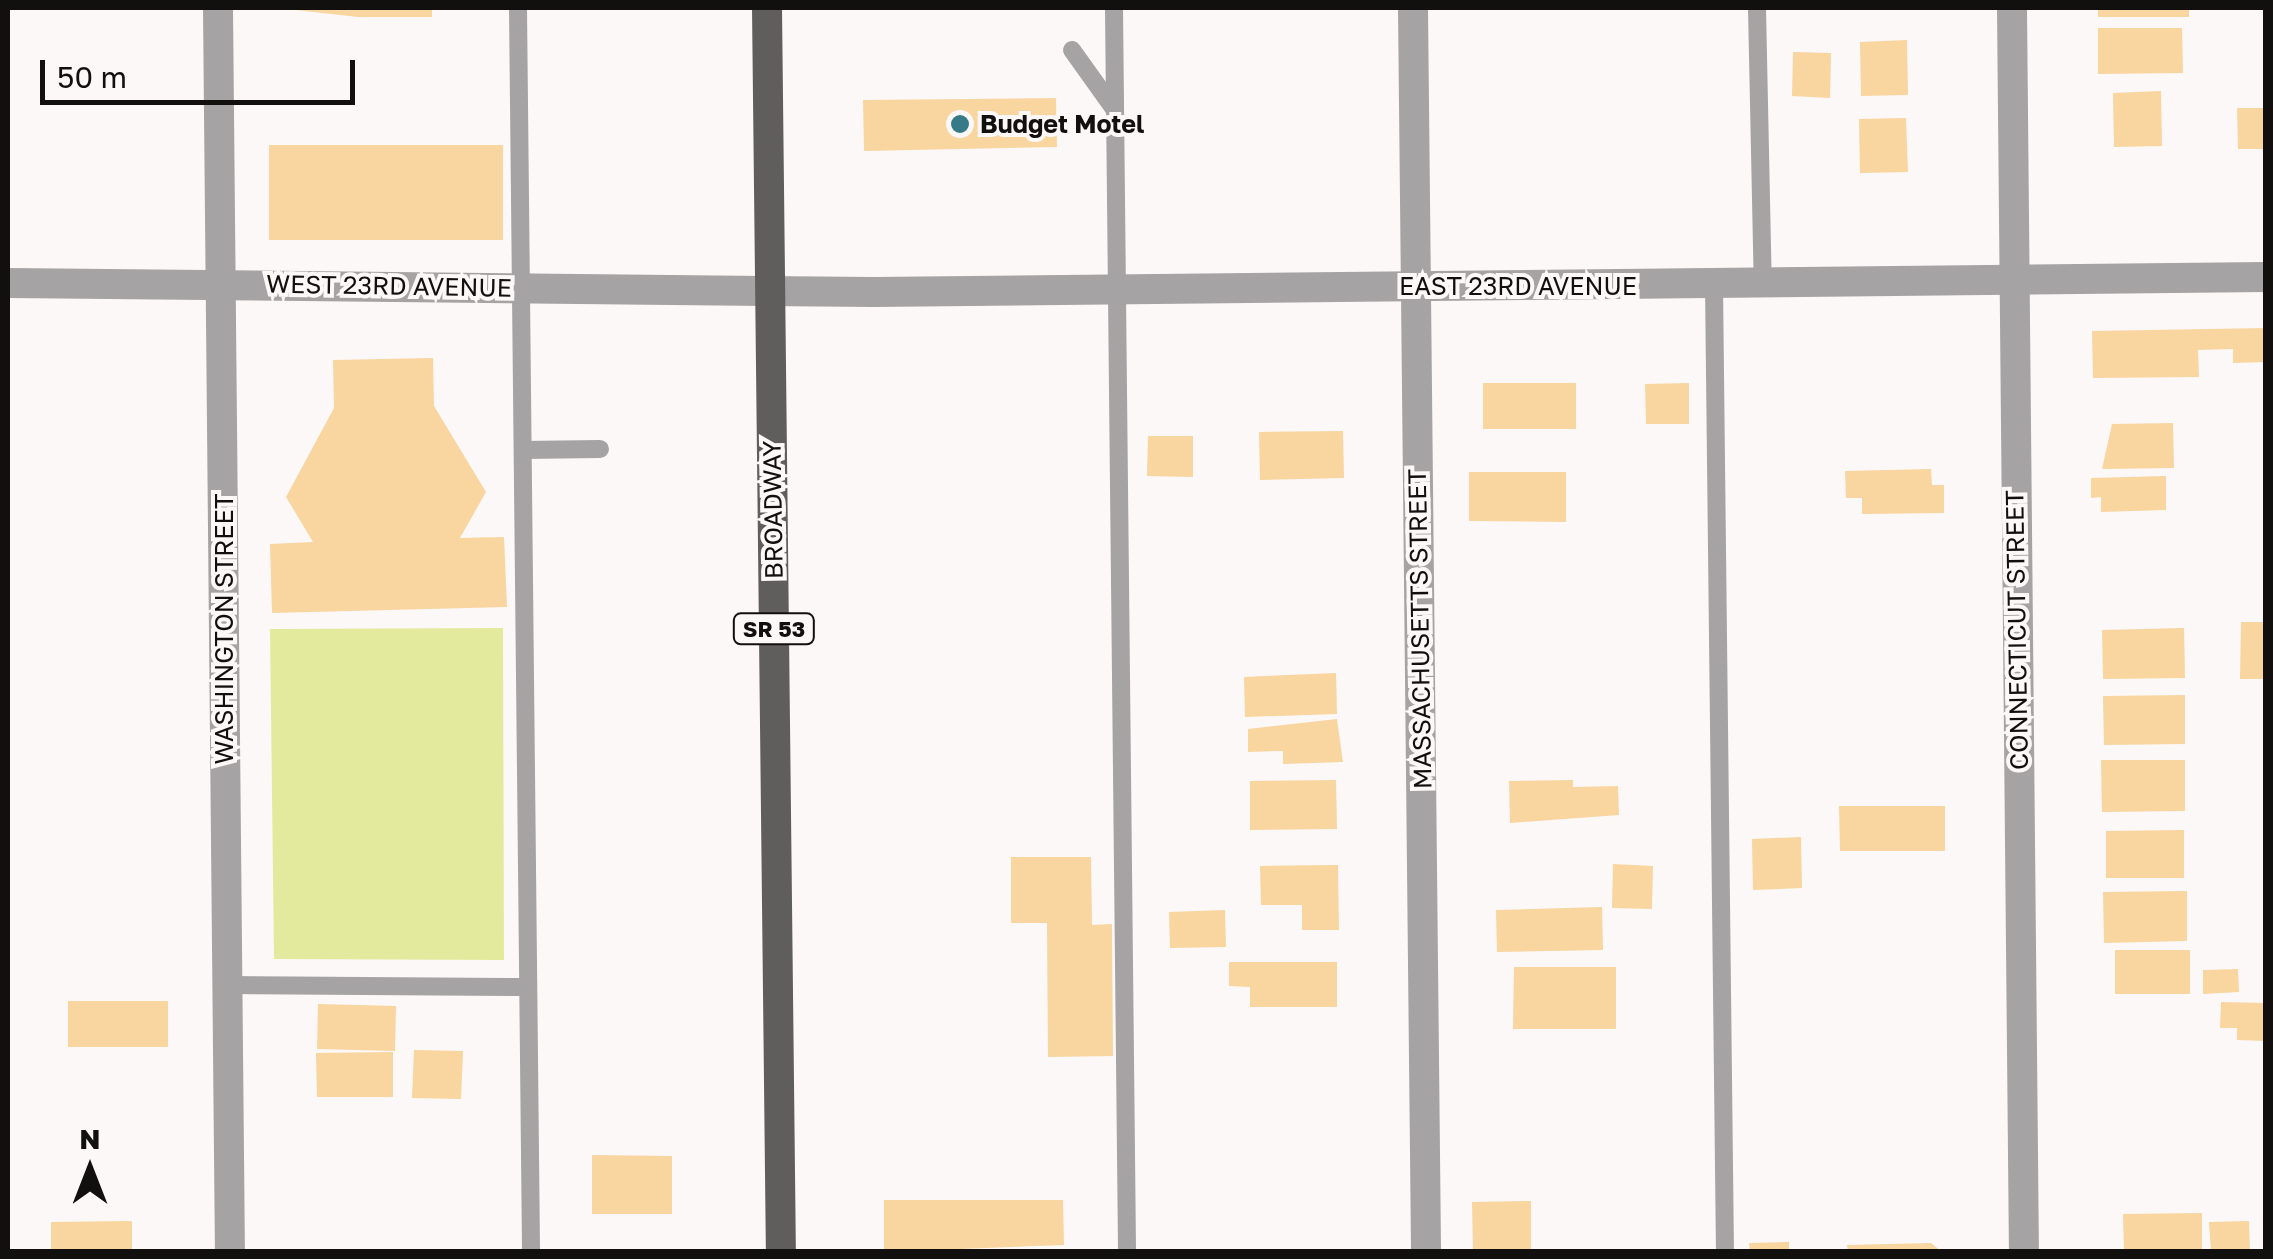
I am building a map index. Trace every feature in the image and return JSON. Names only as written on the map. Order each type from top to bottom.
[{"type":"main road","name":"BROADWAY","points":[[767,8],[780,1252]]},
{"type":"street","name":"WASHINGTON STREET","points":[[218,8],[230,1252]]},
{"type":"street","name":"MASSACHUSETTS STREET","points":[[1413,8],[1426,1252]]},
{"type":"street","name":"CONNECTICUT STREET","points":[[2012,8],[2024,1252]]},
{"type":"street","name":"EAST 23RD AVENUE","points":[[770,292],[1118,292],[2266,277]]},
{"type":"street","name":"WEST 23RD AVENUE","points":[[8,283],[770,292]]},
{"type":"lane","points":[[518,8],[530,1252]]},
{"type":"lane","points":[[1114,8],[1127,1252]]},
{"type":"lane","points":[[1758,8],[1762,285]]},
{"type":"lane","points":[[1072,50],[1116,111]]},
{"type":"lane","points":[[1714,285],[1725,1252]]},
{"type":"lane","points":[[523,450],[600,449]]},
{"type":"lane","points":[[228,984],[528,987]]},
{"type":"green space","points":[[503,628],[504,960],[274,959],[270,629]]},
{"type":"building","points":[[278,8],[432,8],[432,17],[358,17]]},
{"type":"building","points":[[2098,8],[2189,8],[2189,17],[2098,17]]},
{"type":"building","points":[[2098,28],[2182,28],[2183,73],[2098,74]]},
{"type":"building","points":[[1907,40],[1908,95],[1861,96],[1860,42]]},
{"type":"building","points":[[1793,52],[1831,53],[1830,98],[1792,96]]},
{"type":"building","points":[[2161,91],[2162,146],[2114,147],[2113,93]]},
{"type":"building","name":"Budget Motel","points":[[1056,98],[1057,147],[864,151],[863,100]]},
{"type":"building","points":[[2237,108],[2266,108],[2266,149],[2238,149]]},
{"type":"building","points":[[1906,118],[1908,172],[1860,173],[1859,119]]},
{"type":"building","points":[[269,145],[503,145],[503,240],[269,240]]},
{"type":"building","points":[[2266,328],[2266,362],[2233,363],[2233,349],[2198,350],[2199,377],[2093,378],[2092,331]]},
{"type":"building","points":[[433,358],[434,406],[486,492],[460,538],[504,537],[507,607],[272,613],[270,544],[313,542],[286,497],[334,408],[333,360]]},
{"type":"building","points":[[1483,383],[1576,383],[1576,429],[1483,429]]},
{"type":"building","points":[[1689,383],[1689,424],[1646,424],[1645,384]]},
{"type":"building","points":[[2173,423],[2174,468],[2102,469],[2112,424]]},
{"type":"building","points":[[1343,431],[1344,478],[1260,480],[1259,432]]},
{"type":"building","points":[[1148,436],[1193,436],[1193,477],[1147,476]]},
{"type":"building","points":[[1931,469],[1932,485],[1944,485],[1944,513],[1862,514],[1862,498],[1846,498],[1845,471]]},
{"type":"building","points":[[1469,472],[1566,472],[1566,522],[1469,521]]},
{"type":"building","points":[[2166,476],[2166,510],[2101,512],[2101,497],[2091,498],[2091,478]]},
{"type":"building","points":[[2241,622],[2266,622],[2266,679],[2240,679]]},
{"type":"building","points":[[2184,628],[2185,678],[2103,679],[2102,630]]},
{"type":"building","points":[[1336,673],[1337,714],[1245,717],[1244,677]]},
{"type":"building","points":[[2185,695],[2185,744],[2104,745],[2103,696]]},
{"type":"building","points":[[1337,719],[1343,762],[1283,764],[1283,751],[1248,752],[1248,729]]},
{"type":"building","points":[[2101,760],[2185,760],[2185,811],[2102,812]]},
{"type":"building","points":[[1336,780],[1337,829],[1250,830],[1250,781]]},
{"type":"building","points":[[1573,780],[1573,787],[1618,786],[1619,815],[1510,823],[1509,781]]},
{"type":"building","points":[[1839,806],[1945,806],[1945,851],[1840,851]]},
{"type":"building","points":[[2184,830],[2184,878],[2106,878],[2106,831]]},
{"type":"building","points":[[1801,837],[1802,888],[1753,890],[1752,839]]},
{"type":"building","points":[[1011,857],[1091,857],[1092,925],[1112,924],[1113,1056],[1048,1057],[1047,923],[1011,923]]},
{"type":"building","points":[[1613,864],[1653,866],[1652,909],[1612,908]]},
{"type":"building","points":[[1338,865],[1339,930],[1302,930],[1302,905],[1261,905],[1260,866]]},
{"type":"building","points":[[2187,891],[2187,941],[2104,943],[2103,892]]},
{"type":"building","points":[[1602,907],[1603,950],[1497,952],[1496,910]]},
{"type":"building","points":[[1225,910],[1226,947],[1170,948],[1169,912]]},
{"type":"building","points":[[2115,950],[2190,950],[2190,994],[2115,994]]},
{"type":"building","points":[[1229,962],[1337,962],[1337,1007],[1250,1007],[1250,987],[1229,986]]},
{"type":"building","points":[[1514,967],[1616,967],[1616,1029],[1513,1029]]},
{"type":"building","points":[[2238,969],[2239,992],[2203,994],[2203,970]]},
{"type":"building","points":[[68,1001],[168,1001],[168,1047],[68,1047]]},
{"type":"building","points":[[2221,1002],[2266,1003],[2266,1041],[2237,1040],[2237,1028],[2220,1028]]},
{"type":"building","points":[[318,1004],[396,1006],[395,1051],[317,1049]]},
{"type":"building","points":[[414,1050],[463,1051],[461,1099],[412,1098]]},
{"type":"building","points":[[393,1052],[393,1097],[317,1097],[316,1053]]},
{"type":"building","points":[[592,1155],[672,1156],[672,1214],[592,1214]]},
{"type":"building","points":[[884,1200],[1063,1200],[1064,1245],[884,1252]]},
{"type":"building","points":[[1531,1201],[1531,1252],[1473,1252],[1472,1202]]},
{"type":"building","points":[[2202,1213],[2202,1252],[2124,1252],[2123,1214]]},
{"type":"building","points":[[132,1221],[132,1252],[51,1252],[51,1222]]},
{"type":"building","points":[[2249,1221],[2250,1252],[2211,1252],[2209,1222]]},
{"type":"building","points":[[1789,1242],[1789,1252],[1750,1252],[1749,1243]]},
{"type":"building","points":[[1931,1243],[1942,1252],[1848,1252],[1847,1245]]},
{"type":"place","name":"Budget Motel","points":[[960,124]]}]
